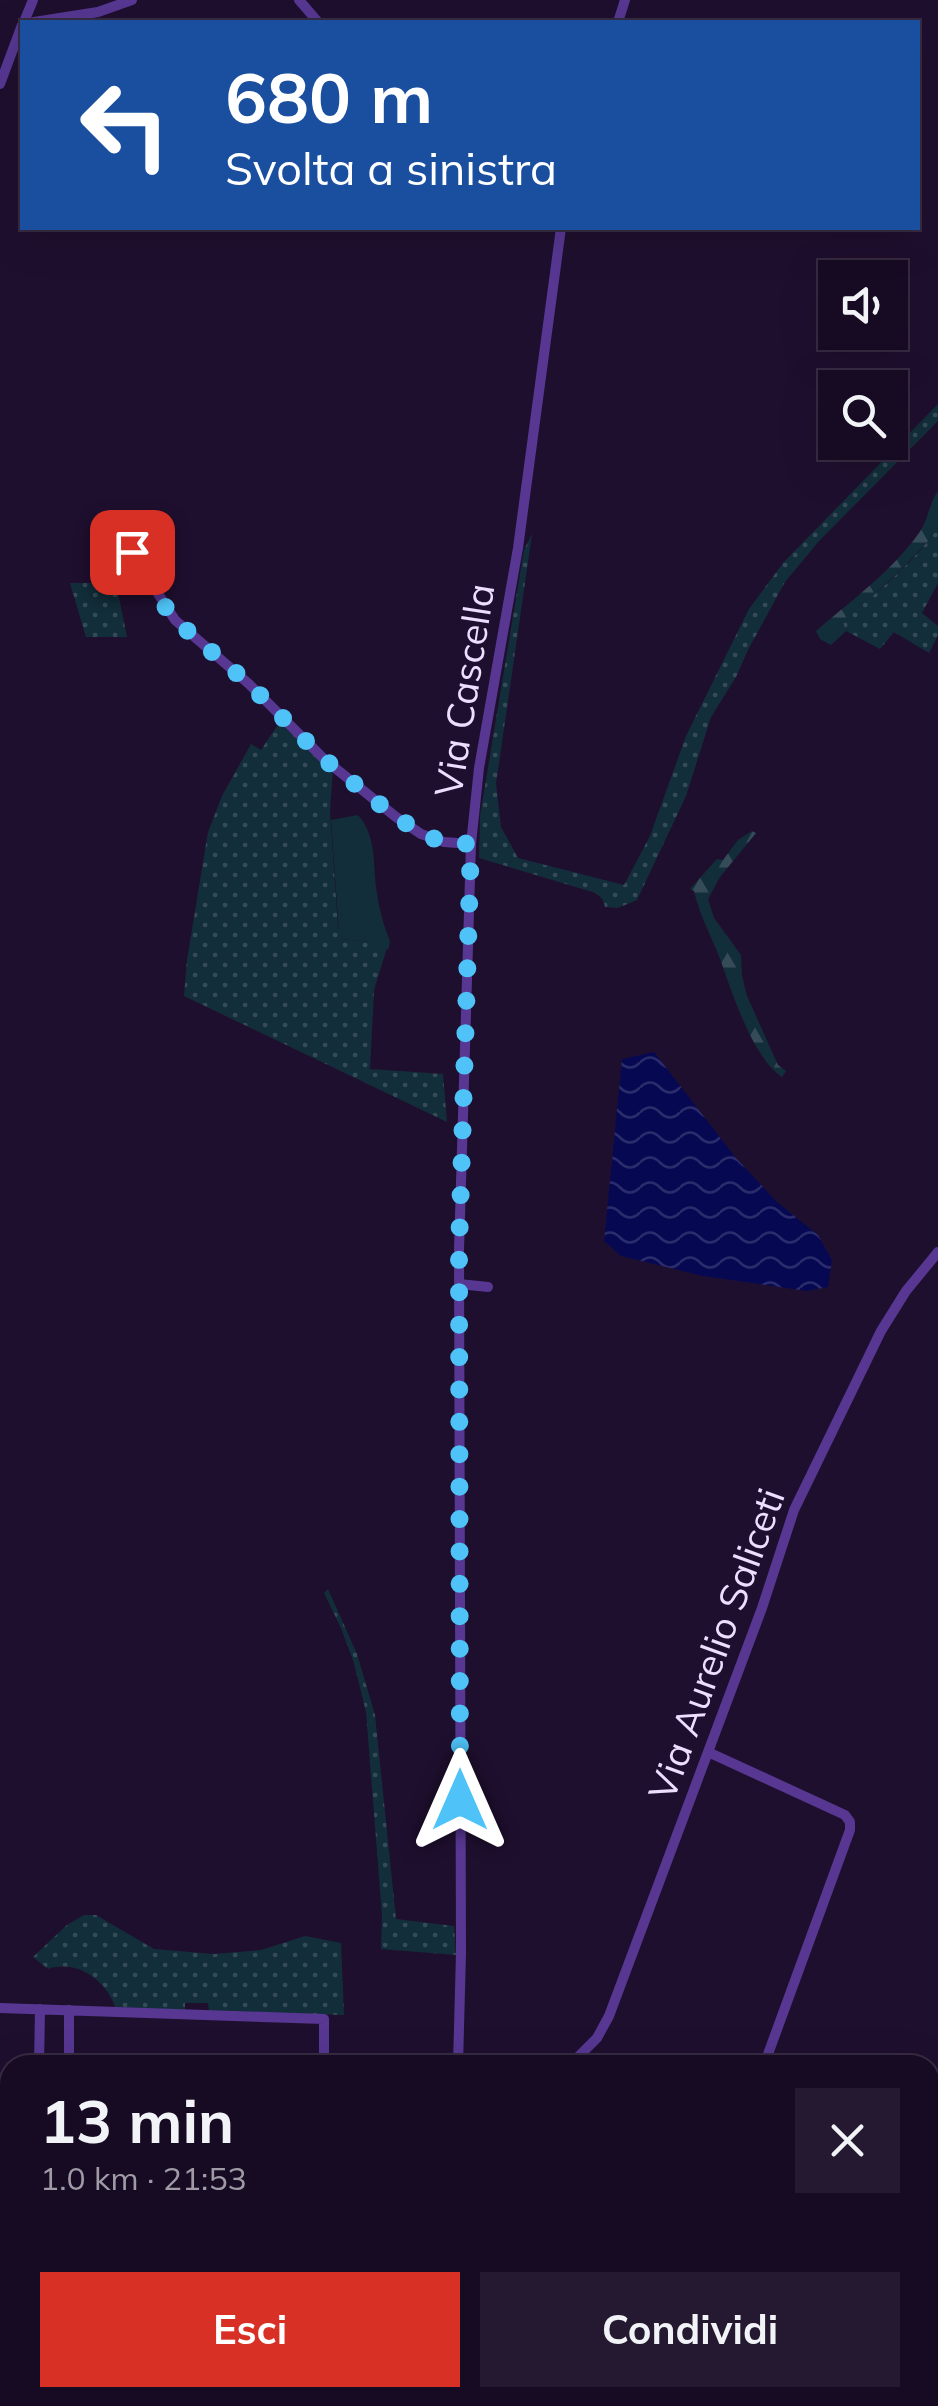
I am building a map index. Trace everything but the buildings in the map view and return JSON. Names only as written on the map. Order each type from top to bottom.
[{"type":"street","points":[[47,20],[98,12],[132,0]]},
{"type":"street","points":[[299,0],[316,20]]},
{"type":"street","points":[[0,84],[20,32]]},
{"type":"street","name":"Via Cascella","points":[[458,2055],[459,1284],[471,844],[479,768],[518,548],[560,230]]},
{"type":"street","points":[[110,519],[175,620],[249,684],[324,759],[421,834],[444,842],[471,844]]},
{"type":"street","name":"Via Aurelio Saliceti","points":[[580,2055],[600,2034],[609,2016],[762,1608],[794,1510],[881,1331],[938,1252]]},
{"type":"street","points":[[459,1284],[488,1286]]},
{"type":"street","points":[[708,1752],[845,1815],[850,1822],[834,1878],[768,2055]]},
{"type":"street","points":[[0,2008],[324,2019],[324,2055]]},
{"type":"street","points":[[39,2055],[40,2009]]},
{"type":"street","points":[[68,2055],[69,2010]]},
{"type":"green space","points":[[938,404],[938,421],[908,451],[908,435]]},
{"type":"green space","points":[[883,460],[899,460],[819,541],[785,582],[711,717],[686,796],[637,900],[618,908],[605,907],[596,893],[479,858],[480,816],[524,550],[532,534],[496,784],[501,827],[518,858],[624,885],[650,836],[686,736],[749,609],[783,563]]},
{"type":"green space","points":[[938,491],[938,528],[930,539],[901,570],[842,620],[846,631],[831,645],[820,639],[816,631],[908,547],[922,528]]},
{"type":"green space","points":[[938,528],[938,583],[922,613],[938,626],[929,653],[894,632],[880,649],[846,631],[841,620],[893,578]]},
{"type":"green space","points":[[70,583],[116,583],[127,637],[86,637]]},
{"type":"green space","points":[[281,720],[333,768],[330,811],[342,939],[372,942],[386,951],[374,990],[370,1069],[443,1074],[447,1122],[184,996],[208,832],[222,796],[251,744],[261,750]]},
{"type":"green space","points":[[358,815],[369,833],[379,905],[390,941],[384,952],[377,951],[372,942],[342,939],[339,934],[331,820]]},
{"type":"green space","points":[[752,831],[756,833],[720,877],[708,899],[714,918],[741,955],[747,996],[778,1065],[786,1071],[782,1077],[751,1037],[690,889],[717,859],[723,860],[738,840]]},
{"type":"green space","points":[[328,1589],[357,1654],[375,1715],[396,1919],[454,1926],[456,1955],[381,1949],[382,1915],[366,1712],[354,1663],[324,1593]]},
{"type":"green space","points":[[84,1915],[96,1915],[154,1949],[214,1954],[261,1950],[305,1936],[341,1943],[344,2015],[209,2011],[208,2003],[185,2003],[185,2010],[116,2009],[106,1990],[90,1975],[70,1967],[48,1969],[33,1957],[67,1925]]},
{"type":"water","points":[[654,1052],[736,1158],[777,1202],[818,1235],[832,1260],[828,1287],[807,1291],[703,1276],[621,1256],[604,1241],[622,1059]]},
{"type":"route","points":[[132,552],[175,620],[249,684],[324,759],[421,834],[444,842],[471,844],[459,1250],[460,1800]]}]
